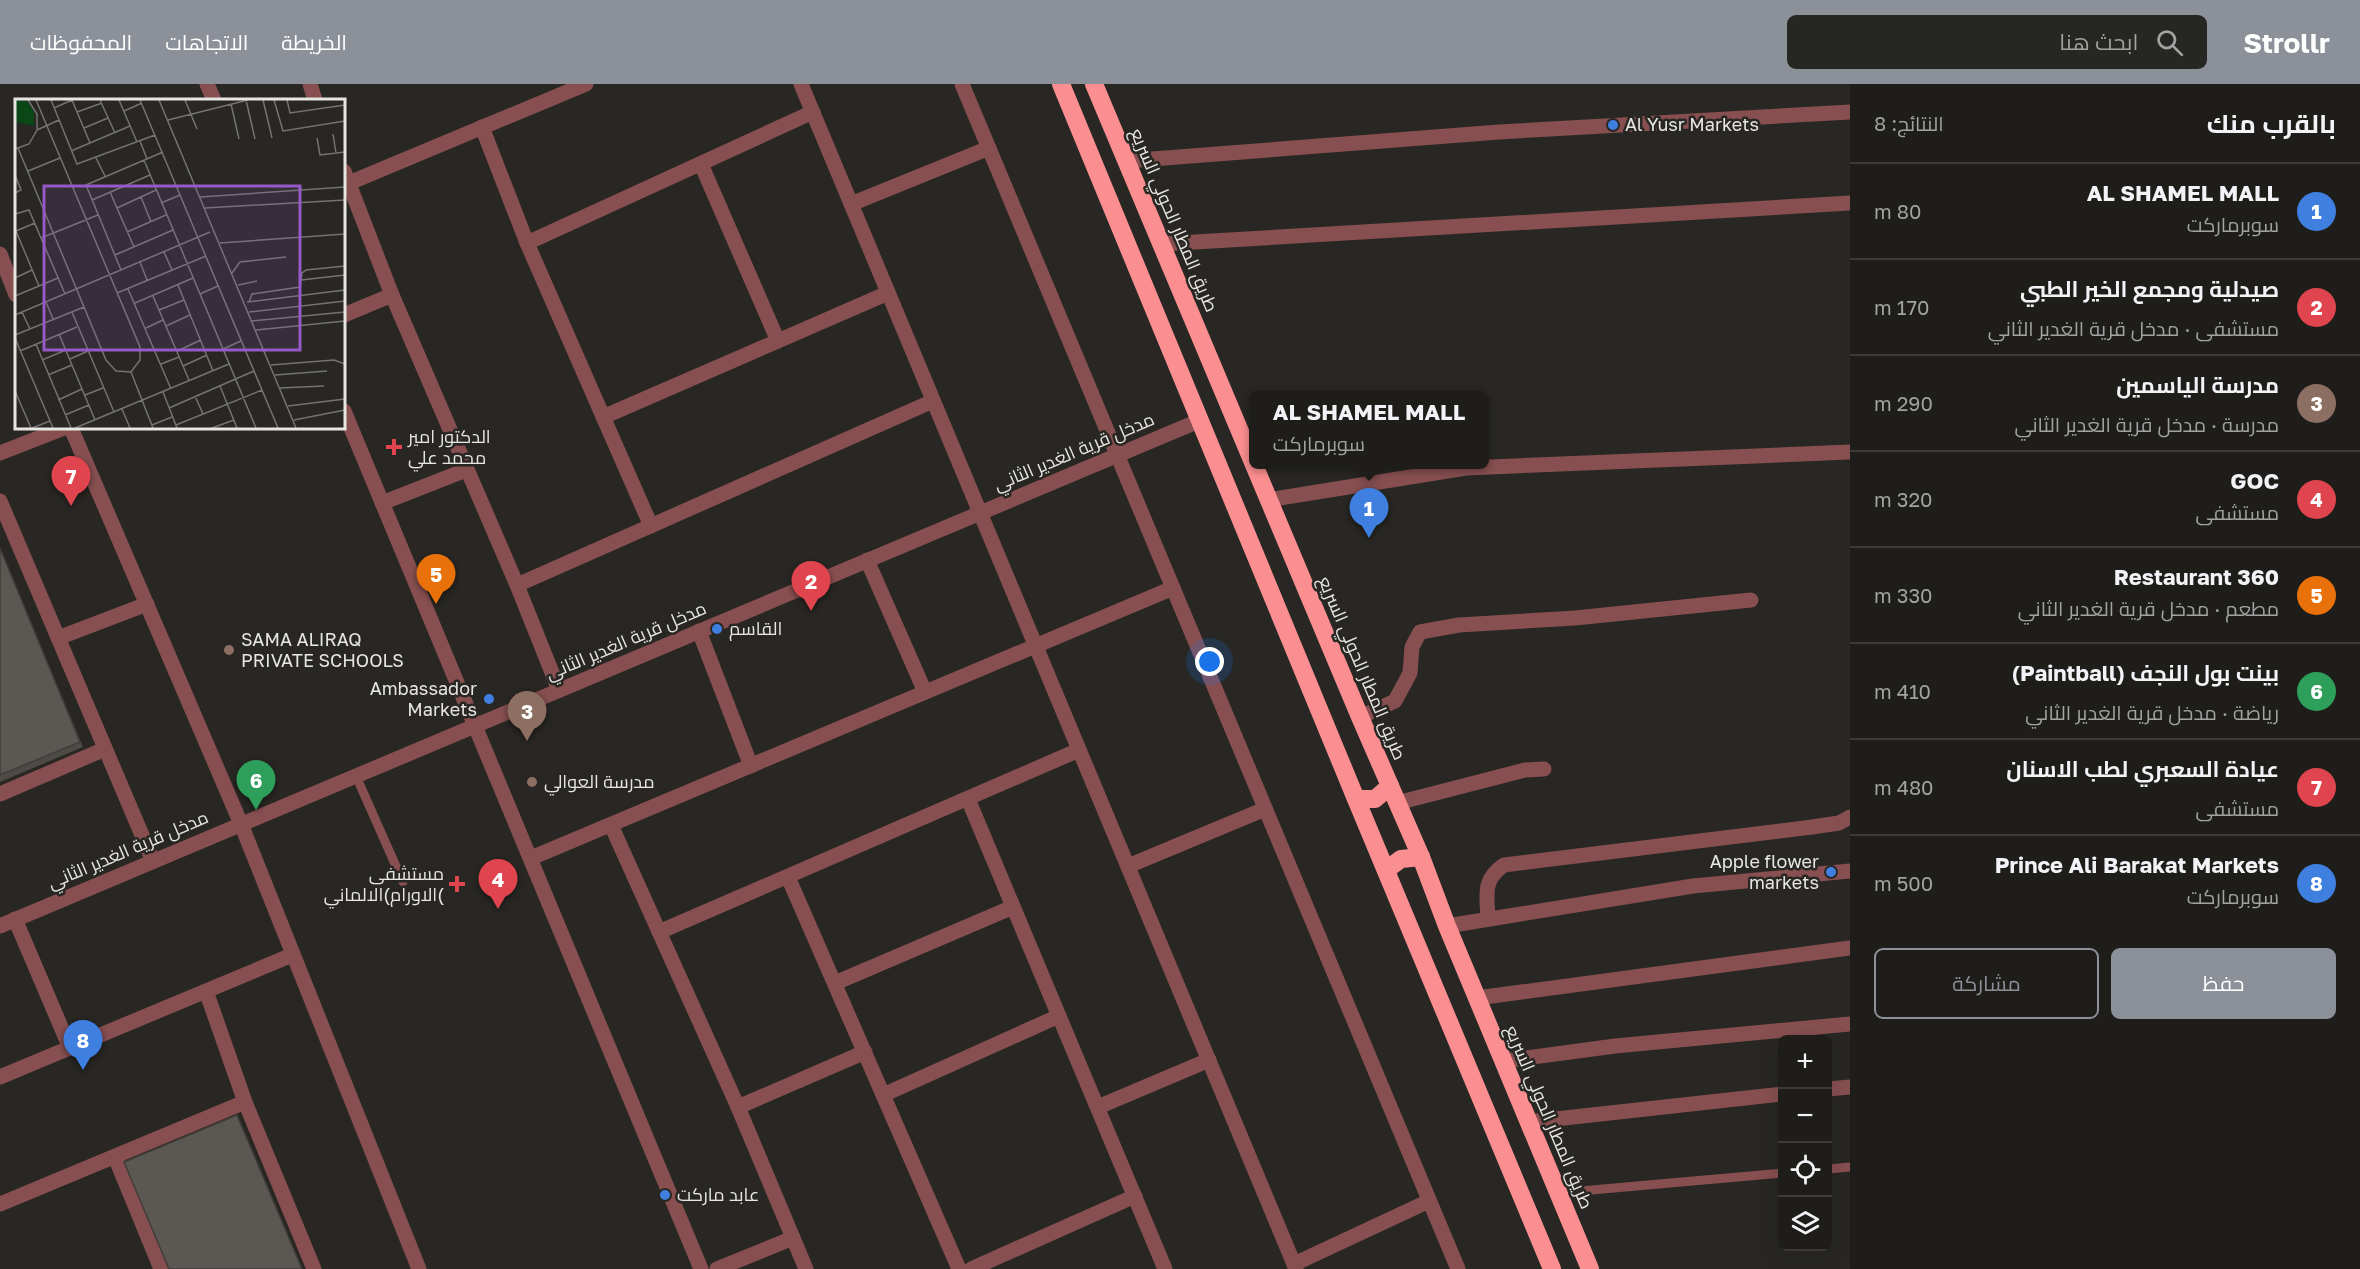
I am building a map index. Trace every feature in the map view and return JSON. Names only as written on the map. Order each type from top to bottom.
[{"type":"highway","points":[[1061,84],[1552,1269]]},
{"type":"highway","name":"طريق المطار الحولي السريع","points":[[1094,84],[1249,455]]},
{"type":"highway","name":"طريق المطار الحولي السريع","points":[[1255,469],[1421,857],[1447,926],[1590,1269]]},
{"type":"highway","points":[[1356,799],[1375,799],[1390,786]]},
{"type":"highway","points":[[1386,870],[1401,859],[1421,857]]},
{"type":"street","points":[[207,84],[214,99]]},
{"type":"street","points":[[310,84],[315,99]]},
{"type":"street","points":[[559,690],[517,585],[392,295],[346,177],[482,127],[586,84]]},
{"type":"street","points":[[801,84],[1295,1266],[1430,1201]]},
{"type":"street","points":[[962,84],[1458,1269]]},
{"type":"street","points":[[527,243],[813,112]]},
{"type":"street","points":[[1126,161],[1499,132],[1850,112]]},
{"type":"street","points":[[482,127],[527,243],[651,526]]},
{"type":"street","points":[[851,204],[989,148]]},
{"type":"street","points":[[701,164],[778,341]]},
{"type":"street","points":[[1161,244],[1850,203]]},
{"type":"street","points":[[0,254],[15,292]]},
{"type":"street","points":[[603,417],[888,293]]},
{"type":"street","points":[[345,315],[392,295]]},
{"type":"street","points":[[517,585],[933,400]]},
{"type":"street","points":[[345,413],[701,1269]]},
{"type":"street","name":"مدخل قرية الغدير الثاني","points":[[0,926],[1201,420]]},
{"type":"street","points":[[0,453],[61,429]]},
{"type":"street","points":[[71,429],[241,824],[419,1269]]},
{"type":"street","points":[[1489,467],[1850,452]]},
{"type":"street","points":[[1268,500],[1460,469]]},
{"type":"street","points":[[382,503],[466,470]]},
{"type":"street","points":[[0,501],[153,861]]},
{"type":"street","points":[[867,560],[925,692]]},
{"type":"street","points":[[531,858],[1173,588]]},
{"type":"street","points":[[1360,717],[1395,701],[1410,673],[1412,647],[1420,632],[1459,625],[1575,618],[1751,600]]},
{"type":"street","points":[[58,638],[147,604]]},
{"type":"street","points":[[699,631],[751,766]]},
{"type":"street","points":[[0,794],[105,749]]},
{"type":"street","points":[[659,932],[1079,750]]},
{"type":"street","points":[[1397,803],[1525,770],[1544,769]]},
{"type":"street","points":[[968,799],[1165,1269]]},
{"type":"street","points":[[1128,867],[1265,809]]},
{"type":"street","points":[[1488,919],[1487,882],[1493,872],[1504,865],[1839,823],[1850,817]]},
{"type":"street","points":[[611,825],[738,1107],[806,1269]]},
{"type":"street","points":[[1447,926],[1693,886],[1850,871]]},
{"type":"street","points":[[788,877],[959,1269]]},
{"type":"street","points":[[835,983],[1013,907]]},
{"type":"street","points":[[15,919],[70,1048]]},
{"type":"street","points":[[1477,998],[1850,948]]},
{"type":"street","points":[[0,1077],[292,955]]},
{"type":"street","points":[[206,991],[245,1102],[314,1269]]},
{"type":"street","points":[[883,1095],[1059,1016]]},
{"type":"street","points":[[1504,1061],[1615,1046],[1850,1024]]},
{"type":"street","points":[[738,1107],[865,1052]]},
{"type":"street","points":[[1098,1107],[1209,1060]]},
{"type":"street","points":[[1832,1089],[1850,1087]]},
{"type":"street","points":[[1528,1122],[1778,1094]]},
{"type":"street","points":[[0,1204],[245,1102]]},
{"type":"street","points":[[115,1157],[159,1268]]},
{"type":"street","points":[[971,1269],[1135,1196]]},
{"type":"street","points":[[717,1269],[793,1238]]},
{"type":"lane","points":[[356,776],[403,882]]},
{"type":"lane","points":[[1832,1169],[1850,1167]]},
{"type":"lane","points":[[1558,1192],[1778,1173]]},
{"type":"building","points":[[0,548],[80,742],[0,775]]},
{"type":"building","points":[[237,1115],[302,1269],[169,1269],[124,1162]]},
{"type":"place","name":"Al Yusr Markets","points":[[1613,125]]},
{"type":"place","name":"الدكتور امير محمد علي","points":[[394,447]]},
{"type":"place","name":"عيادة السعبري لطب الاسنان","points":[[71,506]]},
{"type":"place","name":"AL SHAMEL MALL","points":[[1369,538]]},
{"type":"place","name":"360 Restaurant","points":[[436,604]]},
{"type":"place","name":"صيدلية ومجمع الخير الطبي","points":[[811,611]]},
{"type":"place","name":"القاسم","points":[[717,629]]},
{"type":"place","name":"SAMA ALIRAQ PRIVATE SCHOOLS","points":[[229,650]]},
{"type":"place","name":"Ambassador Markets","points":[[489,699]]},
{"type":"place","name":"مدرسة الياسمين","points":[[527,741]]},
{"type":"place","name":"مدرسة العوالي","points":[[532,782]]},
{"type":"place","name":"بينت بول النجف (Paintball)","points":[[256,810]]},
{"type":"place","name":"Apple flower markets","points":[[1831,872]]},
{"type":"place","name":"مستشفى الاورام)الالماني(","points":[[457,884]]},
{"type":"place","name":"GOC","points":[[498,909]]},
{"type":"place","name":"Prince Ali Barakat Markets","points":[[83,1070]]},
{"type":"place","name":"عابد ماركت","points":[[665,1195]]}]
